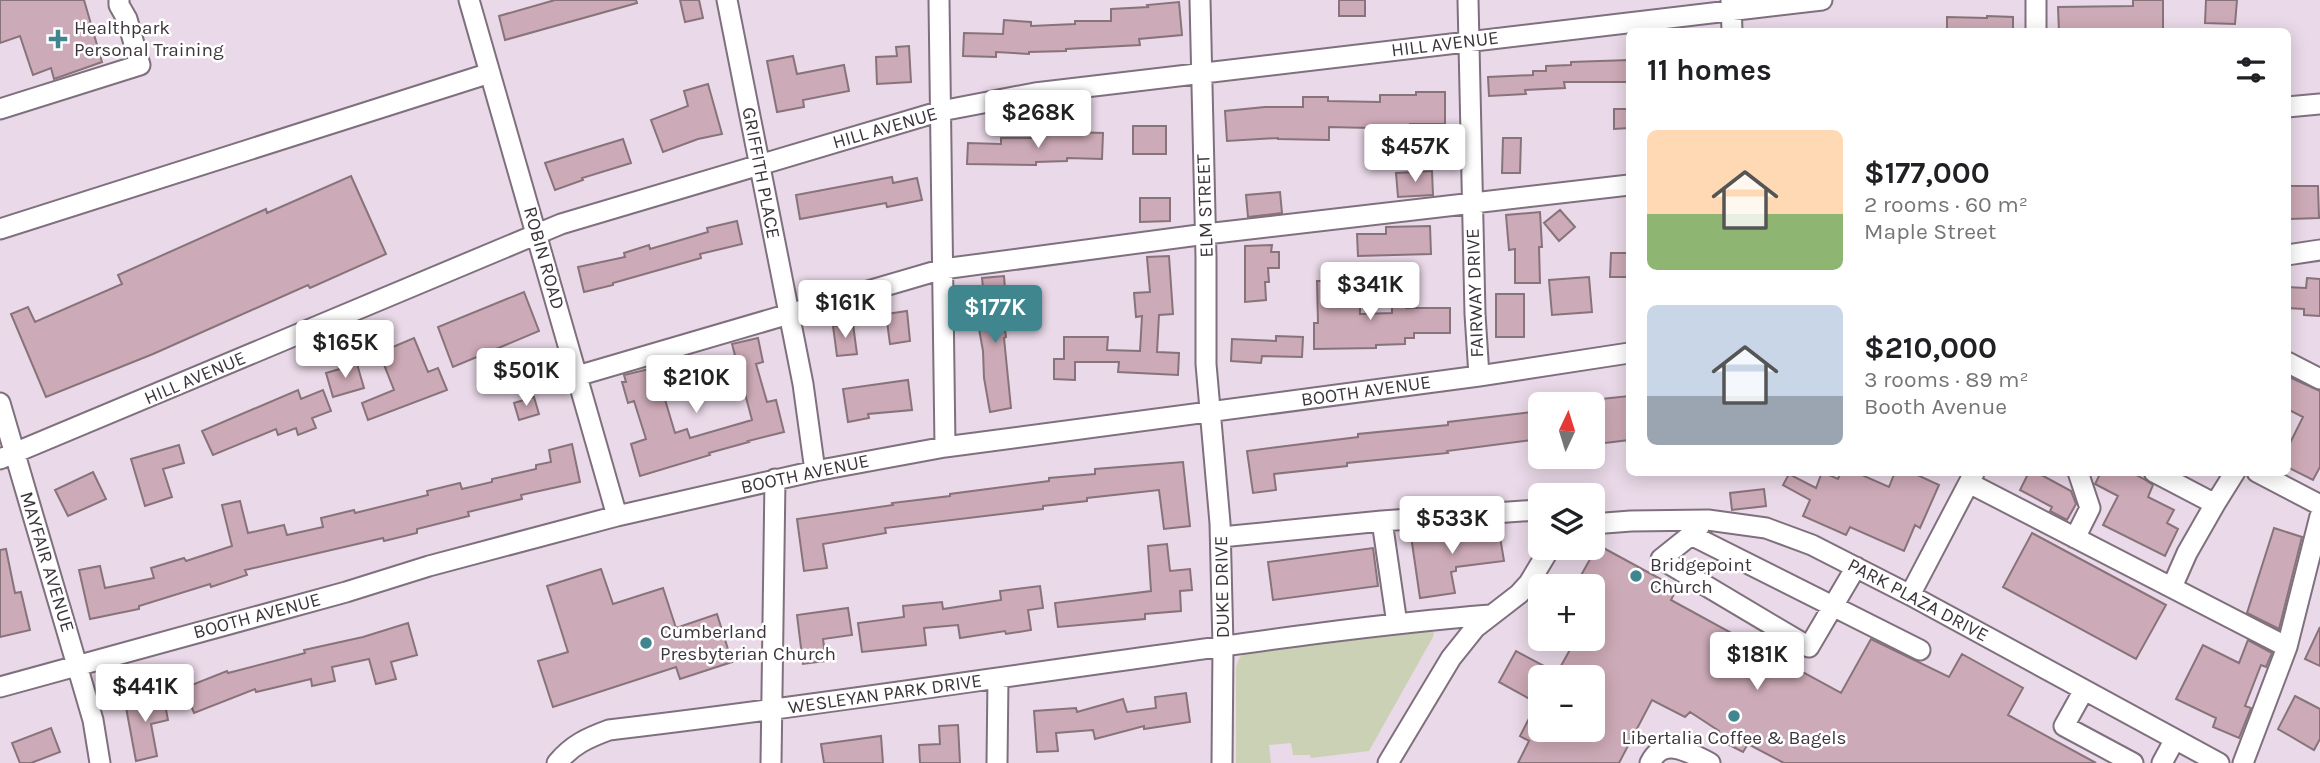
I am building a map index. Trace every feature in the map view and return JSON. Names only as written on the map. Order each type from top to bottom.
[{"type":"street","points":[[0,108],[140,65],[119,0]]},
{"type":"street","name":"ROBIN ROAD","points":[[469,0],[617,516]]},
{"type":"street","name":"GRIFFITH PLACE","points":[[727,0],[803,384],[815,471]]},
{"type":"street","points":[[939,0],[945,447]]},
{"type":"street","name":"ELM STREET","points":[[1200,0],[1206,234],[1206,365],[1210,412]]},
{"type":"street","name":"FAIRWAY DRIVE","points":[[1468,0],[1475,314],[1479,376]]},
{"type":"street","name":"HILL AVENUE","points":[[8,457],[561,224],[941,111],[1035,93],[1469,41],[1731,5],[1822,0]]},
{"type":"street","points":[[2036,0],[2036,28]]},
{"type":"street","points":[[1731,5],[1732,28]]},
{"type":"street","points":[[0,229],[490,73]]},
{"type":"street","points":[[2291,107],[2320,104]]},
{"type":"street","points":[[578,376],[943,269],[1206,234],[1626,185]]},
{"type":"street","points":[[2291,254],[2320,250]]},
{"type":"street","name":"BOOTH AVENUE","points":[[0,687],[345,592],[429,566],[617,516],[775,479],[945,447],[1479,376],[1626,353]]},
{"type":"street","points":[[2291,364],[2320,379]]},
{"type":"street","name":"MAYFAIR AVENUE","points":[[0,403],[8,457],[78,666],[93,720],[100,763]]},
{"type":"street","name":"DUKE DRIVE","points":[[1210,412],[1221,537],[1222,763]]},
{"type":"street","points":[[2075,538],[2090,508],[2079,476]]},
{"type":"street","points":[[2162,476],[2215,504]]},
{"type":"street","points":[[2172,587],[2232,476]]},
{"type":"street","points":[[2265,476],[2320,505]]},
{"type":"street","points":[[1910,595],[1972,478],[2075,538],[2287,647]]},
{"type":"street","points":[[771,763],[775,479]]},
{"type":"street","points":[[1221,537],[1382,521],[1528,511]]},
{"type":"street","points":[[2243,763],[2287,647],[2320,516]]},
{"type":"street","points":[[1708,520],[1661,559],[1809,647],[1856,568]]},
{"type":"street","name":"PARK PLAZA DRIVE","points":[[1605,523],[1708,520],[1766,528],[1812,545],[1910,595],[2219,763]]},
{"type":"street","points":[[1382,521],[1397,624]]},
{"type":"street","points":[[1690,534],[1920,650]]},
{"type":"street","points":[[1388,763],[1451,658],[1475,628],[1519,594],[1543,560]]},
{"type":"street","points":[[1223,646],[1490,615]]},
{"type":"street","name":"WESLEYAN PARK DRIVE","points":[[557,763],[568,750],[586,738],[609,730],[773,711],[1223,646]]},
{"type":"street","points":[[998,678],[998,763]]},
{"type":"street","points":[[2084,690],[2064,726],[2133,763]]},
{"type":"street","points":[[2162,763],[2175,739]]},
{"type":"street","points":[[1650,763],[1657,752],[1674,747],[1710,763]]},
{"type":"green space","points":[[1432,630],[1433,637],[1369,751],[1311,758],[1310,755],[1293,755],[1291,743],[1269,745],[1271,763],[1236,763],[1236,668],[1244,653],[1250,650]]},
{"type":"building","name":"Healthpark Personal Training","points":[[0,0],[84,0],[102,62],[54,79],[51,68],[33,75],[20,36],[0,43]]},
{"type":"building","points":[[555,0],[636,0],[637,3],[505,40],[499,16]]},
{"type":"building","points":[[680,0],[699,0],[703,18],[685,22]]},
{"type":"building","points":[[1339,0],[1365,0],[1365,16],[1339,16]]},
{"type":"building","points":[[2133,0],[2163,0],[2163,28],[2059,28],[2058,7],[2133,6]]},
{"type":"building","points":[[2206,0],[2237,0],[2235,24],[2205,23]]},
{"type":"building","points":[[1179,2],[1182,35],[1139,39],[1140,45],[1029,54],[996,52],[996,57],[963,56],[964,33],[1003,34],[1004,20],[1031,22],[1031,26],[1075,24],[1075,21],[1111,21],[1111,9]]},
{"type":"building","points":[[1947,17],[2013,17],[2013,28],[1947,28]]},
{"type":"building","points":[[909,46],[911,82],[877,84],[876,57],[897,56],[896,47]]},
{"type":"building","points":[[793,56],[797,74],[844,65],[849,91],[803,100],[804,107],[777,112],[767,61]]},
{"type":"building","points":[[1626,60],[1626,82],[1564,82],[1565,88],[1525,90],[1526,94],[1489,96],[1488,77],[1533,75],[1533,71],[1546,71],[1546,66],[1571,65],[1571,62]]},
{"type":"building","points":[[708,84],[722,134],[698,139],[663,152],[651,120],[688,106],[684,91]]},
{"type":"building","points":[[1416,92],[1445,92],[1445,124],[1329,127],[1329,140],[1278,138],[1227,141],[1225,111],[1303,107],[1303,97],[1328,97],[1328,101],[1380,102],[1380,95],[1416,95]]},
{"type":"building","points":[[1614,109],[1626,109],[1626,128],[1614,129]]},
{"type":"building","points":[[1133,126],[1166,126],[1166,154],[1133,154]]},
{"type":"building","points":[[1103,133],[1102,159],[1067,158],[1067,161],[1036,162],[1036,165],[967,164],[968,143],[1001,144],[1001,138],[1038,138],[1038,135]]},
{"type":"building","points":[[1503,138],[1521,138],[1520,173],[1502,173]]},
{"type":"building","points":[[623,139],[631,163],[582,178],[583,180],[555,190],[545,163]]},
{"type":"building","points":[[1432,171],[1433,195],[1398,197],[1396,173]]},
{"type":"building","points":[[351,176],[386,254],[46,397],[11,314],[28,307],[35,322],[122,284],[118,275],[266,209],[267,213]]},
{"type":"building","points":[[892,177],[893,183],[917,178],[922,200],[887,207],[886,203],[800,219],[796,195]]},
{"type":"building","points":[[2291,186],[2318,186],[2319,218],[2291,219]]},
{"type":"building","points":[[1280,192],[1282,213],[1248,217],[1246,195]]},
{"type":"building","points":[[1140,198],[1170,198],[1170,221],[1140,222]]},
{"type":"building","points":[[1560,210],[1575,227],[1559,241],[1544,223]]},
{"type":"building","points":[[1540,212],[1540,283],[1515,283],[1515,249],[1509,250],[1506,215]]},
{"type":"building","points":[[737,221],[742,244],[700,254],[701,258],[584,292],[578,267],[625,257],[624,253],[649,245],[650,249],[708,232],[707,228]]},
{"type":"building","points":[[1430,226],[1431,254],[1358,256],[1357,234],[1386,234],[1386,227]]},
{"type":"building","points":[[1272,245],[1271,252],[1279,252],[1279,268],[1268,268],[1269,282],[1265,282],[1266,300],[1245,302],[1245,246]]},
{"type":"building","points":[[1611,253],[1626,253],[1626,277],[1610,277]]},
{"type":"building","points":[[1169,256],[1173,314],[1159,315],[1157,352],[1179,353],[1178,375],[1118,372],[1119,362],[1075,362],[1075,380],[1054,379],[1054,359],[1064,359],[1064,337],[1108,337],[1107,350],[1140,351],[1142,316],[1136,317],[1134,293],[1150,292],[1147,257]]},
{"type":"building","points":[[1004,276],[1006,301],[1001,302],[1011,408],[990,412],[977,318],[986,317],[982,278]]},
{"type":"building","points":[[1589,277],[1592,312],[1552,315],[1549,280]]},
{"type":"building","points":[[2307,278],[2320,279],[2320,316],[2304,315],[2304,309],[2291,308],[2291,287],[2306,288]]},
{"type":"building","points":[[1317,281],[1337,281],[1338,293],[1360,293],[1360,314],[1392,313],[1392,300],[1405,300],[1406,308],[1450,308],[1450,333],[1414,333],[1414,338],[1405,338],[1405,344],[1376,345],[1376,348],[1314,349],[1314,323],[1318,323]]},
{"type":"building","points":[[524,292],[539,331],[453,367],[438,327]]},
{"type":"building","points":[[1496,294],[1524,294],[1524,337],[1496,337]]},
{"type":"building","points":[[907,311],[910,341],[890,344],[886,314]]},
{"type":"building","points":[[853,324],[857,354],[837,356],[833,326]]},
{"type":"building","points":[[1276,336],[1303,337],[1302,357],[1262,356],[1261,363],[1231,361],[1232,339],[1276,341]]},
{"type":"building","points":[[414,338],[428,372],[438,368],[447,390],[368,420],[362,403],[394,390],[381,352]]},
{"type":"building","points":[[758,338],[763,362],[756,364],[767,402],[776,400],[784,432],[640,476],[631,444],[646,439],[634,401],[628,403],[622,382],[626,382],[624,375],[670,364],[677,389],[663,393],[675,433],[687,429],[690,438],[752,420],[732,344]]},
{"type":"building","points":[[357,364],[364,388],[333,397],[326,373]]},
{"type":"building","points":[[2291,378],[2320,391],[2320,467],[2313,480],[2291,469],[2291,441],[2303,417],[2291,411]]},
{"type":"building","points":[[908,380],[912,410],[868,414],[869,418],[848,422],[843,389]]},
{"type":"building","points":[[298,390],[301,399],[323,390],[331,411],[312,418],[316,428],[298,435],[296,428],[278,435],[276,429],[213,455],[202,431]]},
{"type":"building","points":[[1626,396],[1626,440],[1605,443],[1605,399]]},
{"type":"building","points":[[534,397],[539,414],[519,420],[514,403]]},
{"type":"building","points":[[1528,412],[1528,441],[1274,474],[1276,490],[1253,493],[1247,451],[1358,437],[1358,434],[1448,425],[1448,422]]},
{"type":"building","points":[[572,444],[580,482],[521,495],[522,499],[468,512],[469,516],[417,529],[417,533],[384,541],[383,538],[245,570],[247,575],[211,587],[210,584],[139,606],[139,609],[90,619],[79,570],[100,566],[105,588],[154,578],[151,568],[184,558],[186,561],[232,546],[222,505],[240,501],[248,533],[284,525],[287,535],[323,527],[321,518],[354,510],[355,513],[428,495],[427,491],[460,483],[462,489],[536,469],[536,465],[551,462],[549,450]]},
{"type":"building","points":[[179,445],[184,463],[163,469],[172,497],[145,506],[131,459]]},
{"type":"building","points":[[1183,462],[1190,526],[1164,529],[1159,490],[1087,498],[1087,501],[1043,506],[1043,509],[885,528],[886,533],[823,544],[827,568],[804,571],[797,519],[1049,481],[1049,478],[1095,474],[1095,469]]},
{"type":"building","points":[[93,472],[106,499],[68,516],[55,490]]},
{"type":"building","points":[[1788,476],[1793,476],[1816,488],[1820,476],[1838,479],[1839,476],[1864,476],[1889,487],[1893,476],[1920,476],[1939,485],[1920,528],[1915,525],[1904,551],[1850,527],[1846,535],[1803,516],[1810,500],[1783,485]]},
{"type":"building","points":[[2027,476],[2043,476],[2071,491],[2076,504],[2067,520],[2050,511],[2052,507],[2020,490]]},
{"type":"building","points":[[2099,476],[2138,476],[2153,485],[2148,497],[2174,510],[2167,523],[2178,529],[2165,556],[2103,525],[2118,496],[2095,484]]},
{"type":"building","points":[[1764,489],[1766,506],[1732,510],[1730,493]]},
{"type":"building","points":[[1498,525],[1504,561],[1456,567],[1456,571],[1451,572],[1455,593],[1420,598],[1411,536]]},
{"type":"building","points":[[2274,528],[2302,537],[2279,629],[2247,613]]},
{"type":"building","points":[[2032,533],[2166,605],[2136,659],[2003,587]]},
{"type":"building","points":[[1167,544],[1170,571],[1190,569],[1192,590],[1180,591],[1181,611],[1145,614],[1145,619],[1058,627],[1055,603],[1151,591],[1148,546]]},
{"type":"building","points":[[1373,548],[1378,586],[1273,600],[1268,562]]},
{"type":"building","points":[[6,549],[15,593],[21,592],[30,630],[0,637],[0,550]]},
{"type":"building","points":[[1605,549],[1677,588],[1671,600],[1841,693],[1871,639],[1949,677],[1962,654],[2023,688],[2008,715],[2096,763],[1784,763],[1748,744],[1743,752],[1717,739],[1719,731],[1690,712],[1685,717],[1652,700],[1619,763],[1518,763],[1528,742],[1605,742],[1605,665],[1561,665],[1569,651],[1605,651],[1605,574],[1582,574],[1590,560],[1605,560]]},
{"type":"building","name":"Cumberland Presbyterian Church","points":[[601,569],[613,604],[663,588],[676,628],[717,614],[732,662],[680,679],[676,667],[553,707],[538,661],[568,652],[547,586]]},
{"type":"building","points":[[1040,586],[1043,608],[1028,610],[1031,630],[960,638],[958,625],[924,628],[926,645],[862,652],[858,623],[904,617],[903,606],[942,602],[943,609],[1001,600],[1000,591]]},
{"type":"building","points":[[848,608],[852,635],[823,639],[826,661],[803,664],[797,615]]},
{"type":"building","points":[[408,623],[417,655],[391,662],[396,679],[376,684],[369,659],[332,667],[335,681],[312,686],[311,679],[256,692],[255,689],[194,713],[184,688],[227,671],[228,673],[305,653],[304,650],[363,637]]},
{"type":"building","points":[[2320,627],[2320,666],[2305,659]]},
{"type":"building","points":[[2248,640],[2272,653],[2266,667],[2261,665],[2245,706],[2251,708],[2239,738],[2213,727],[2216,718],[2176,699],[2203,645],[2239,663]]},
{"type":"building","points":[[1516,651],[1542,665],[1528,665],[1528,698],[1499,682]]},
{"type":"building","points":[[1186,693],[1190,722],[1144,729],[1144,726],[1095,739],[1093,730],[1056,733],[1058,751],[1037,752],[1034,711],[1076,708],[1077,712],[1123,699],[1127,712],[1156,708],[1155,697]]},
{"type":"building","points":[[163,694],[168,720],[151,724],[157,756],[136,761],[125,702]]},
{"type":"building","points":[[2295,696],[2320,709],[2320,739],[2314,750],[2278,729]]},
{"type":"building","points":[[1528,720],[1528,740],[1520,736]]},
{"type":"building","points":[[958,725],[960,763],[920,763],[919,745],[940,744],[939,726]]},
{"type":"building","points":[[51,728],[60,752],[31,763],[20,763],[12,743]]},
{"type":"building","points":[[881,736],[883,763],[824,763],[821,744]]},
{"type":"place","name":"Healthpark Personal Training","points":[[58,39]]},
{"type":"place","name":"Bridgepoint Church","points":[[1636,576]]},
{"type":"place","name":"Cumberland Presbyterian Church","points":[[646,643]]},
{"type":"place","name":"Libertalia Coffee & Bagels","points":[[1734,716]]}]
